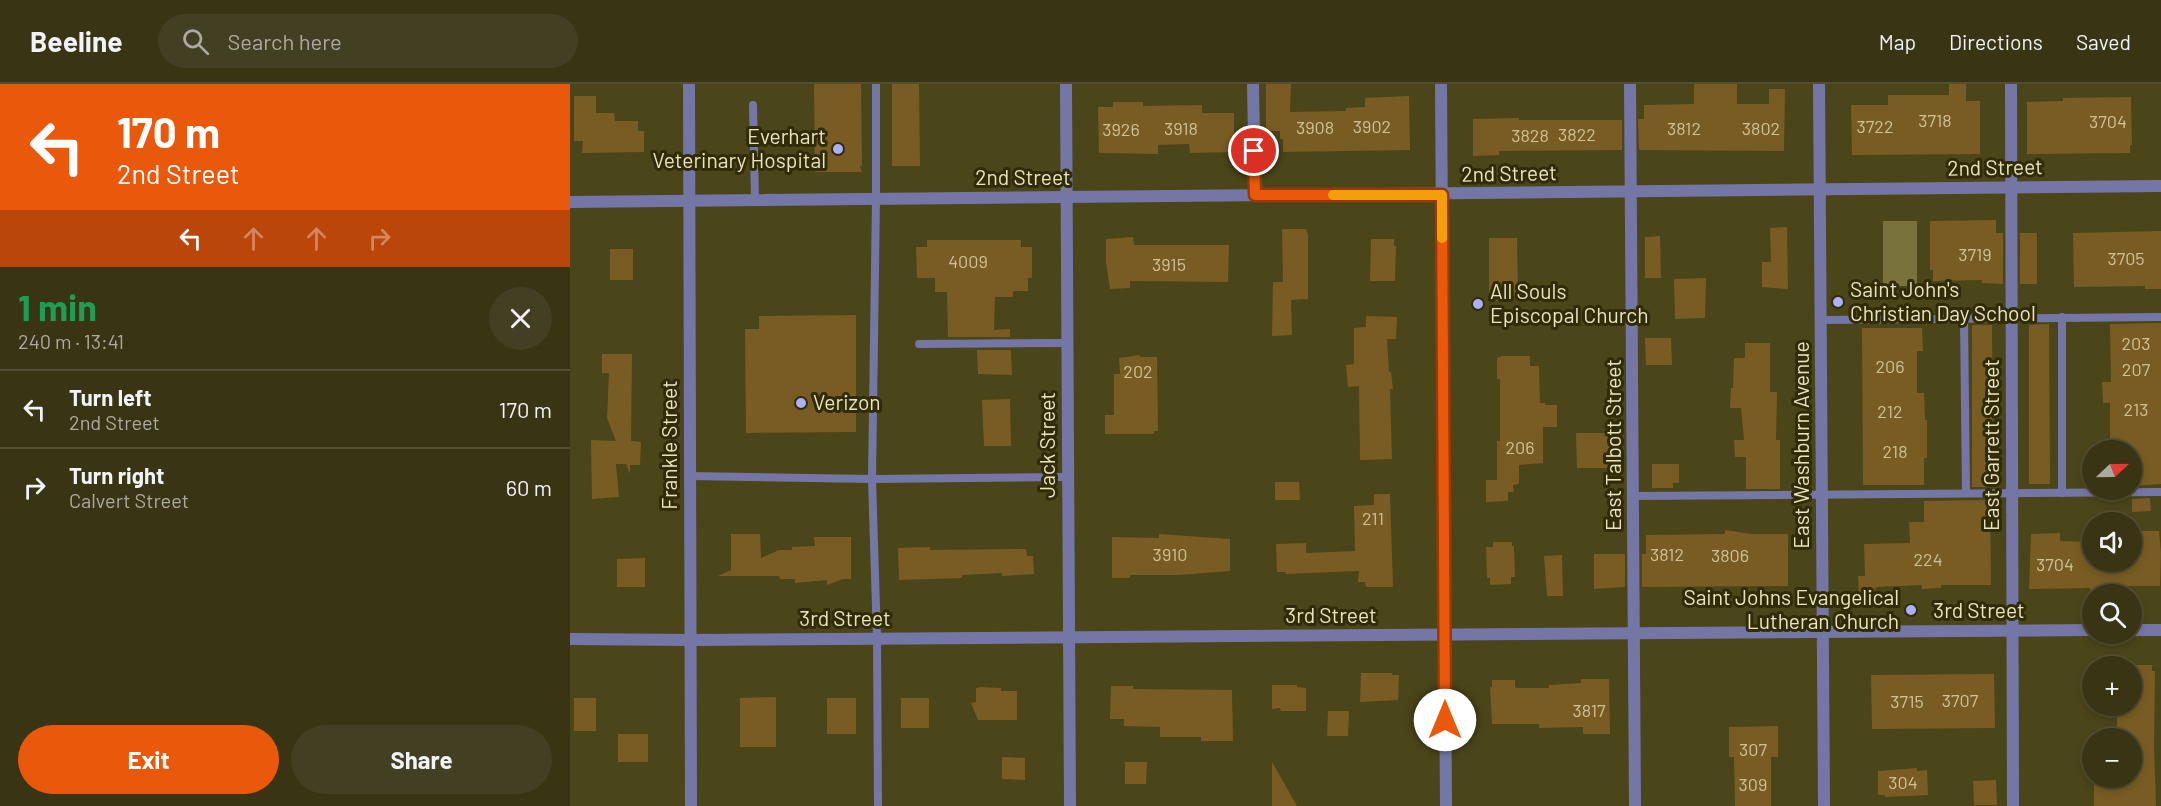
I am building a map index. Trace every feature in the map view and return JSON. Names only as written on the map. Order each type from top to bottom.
[{"type":"street","name":"Frankle Street","points":[[688,84],[692,806]]},
{"type":"street","name":"Jack Street","points":[[1066,84],[1070,806]]},
{"type":"street","points":[[1252,84],[1255,195]]},
{"type":"street","points":[[1441,84],[1446,806]]},
{"type":"street","name":"East Talbott Street","points":[[1630,84],[1635,806]]},
{"type":"street","name":"East Washburn Avenue","points":[[1819,84],[1824,806]]},
{"type":"street","name":"East Garrett Street","points":[[2010,84],[2013,806]]},
{"type":"street","name":"2nd Street","points":[[570,202],[2161,186]]},
{"type":"street","name":"3rd Street","points":[[570,639],[878,639],[2082,630]]},
{"type":"street","points":[[2142,630],[2161,630]]},
{"type":"lane","points":[[876,84],[872,479],[878,639],[878,806]]},
{"type":"lane","points":[[753,105],[755,200]]},
{"type":"lane","points":[[1821,320],[2161,317]]},
{"type":"lane","points":[[1964,318],[1966,493]]},
{"type":"lane","points":[[2061,318],[2062,493]]},
{"type":"lane","points":[[919,344],[1068,343]]},
{"type":"lane","points":[[690,476],[872,479],[1068,477]]},
{"type":"lane","points":[[1634,496],[2161,492]]},
{"type":"shaded area","points":[[1883,221],[1917,221],[1917,286],[1883,286]]},
{"type":"building","name":"Everhart Veterinary Hospital","points":[[814,84],[861,84],[862,166],[860,166],[862,172],[815,172]]},
{"type":"building","points":[[892,84],[919,84],[920,166],[892,166]]},
{"type":"building","points":[[1266,84],[1291,84],[1290,112],[1346,111],[1346,108],[1365,107],[1365,98],[1409,96],[1410,150],[1283,152],[1283,139],[1280,139],[1280,131],[1266,131]]},
{"type":"building","points":[[1694,84],[1737,84],[1737,104],[1769,104],[1769,89],[1785,89],[1784,151],[1639,150],[1638,119],[1644,119],[1644,105],[1694,104]]},
{"type":"building","points":[[1949,84],[1966,84],[1966,101],[1980,101],[1980,154],[1852,155],[1851,105],[1888,105],[1888,95],[1949,95]]},
{"type":"building","points":[[574,96],[596,96],[596,113],[614,113],[615,121],[638,121],[638,131],[644,131],[644,152],[582,153],[583,141],[574,141]]},
{"type":"building","points":[[2131,97],[2132,145],[2130,145],[2130,153],[2027,154],[2027,102],[2063,101],[2063,98]]},
{"type":"building","points":[[1113,102],[1143,102],[1143,106],[1202,105],[1202,113],[1234,113],[1234,152],[1190,153],[1189,144],[1158,145],[1158,154],[1099,153],[1098,107],[1113,107]]},
{"type":"building","points":[[1519,118],[1519,120],[1622,120],[1622,150],[1499,151],[1499,155],[1473,156],[1473,119]]},
{"type":"building","points":[[1996,220],[1996,233],[2003,233],[2003,284],[1982,283],[1982,280],[1933,281],[1933,270],[1930,270],[1930,221]]},
{"type":"building","points":[[1787,227],[1788,289],[1762,287],[1762,262],[1771,262],[1770,228]]},
{"type":"building","points":[[1282,229],[1306,229],[1308,235],[1308,299],[1291,300],[1292,335],[1272,336],[1273,282],[1283,282]]},
{"type":"building","points":[[2161,231],[2161,289],[2145,289],[2145,286],[2074,287],[2073,233]]},
{"type":"building","points":[[2020,233],[2037,233],[2037,284],[2020,284]]},
{"type":"building","points":[[1660,236],[1661,278],[1645,278],[1645,237]]},
{"type":"building","points":[[1133,237],[1134,245],[1229,245],[1228,282],[1130,281],[1130,288],[1110,289],[1106,262],[1106,239]]},
{"type":"building","points":[[1489,238],[1517,238],[1518,296],[1511,296],[1511,301],[1496,301],[1495,297],[1489,296]]},
{"type":"building","points":[[1371,239],[1394,239],[1394,246],[1396,246],[1395,281],[1370,281]]},
{"type":"building","points":[[927,240],[1021,240],[1021,247],[1032,247],[1032,278],[1028,278],[1028,291],[1013,291],[1013,297],[995,297],[994,330],[1010,329],[1010,337],[948,337],[947,292],[935,292],[935,278],[917,278],[916,247],[927,247]]},
{"type":"building","points":[[610,249],[633,249],[633,280],[610,280]]},
{"type":"building","points":[[1706,278],[1705,318],[1675,319],[1674,279]]},
{"type":"building","name":"Verizon","points":[[856,315],[856,432],[746,433],[745,329],[759,329],[759,316]]},
{"type":"building","points":[[1366,316],[1397,317],[1396,339],[1387,339],[1389,372],[1391,372],[1393,389],[1390,389],[1392,459],[1360,460],[1359,386],[1348,387],[1346,365],[1354,364],[1354,328],[1366,327]]},
{"type":"building","points":[[2161,323],[2161,484],[2142,485],[2142,440],[2110,440],[2110,403],[2103,403],[2102,382],[2111,382],[2110,324]]},
{"type":"building","points":[[2049,324],[2050,484],[2029,484],[2029,325]]},
{"type":"building","points":[[1972,325],[1992,325],[1993,484],[1990,484],[1990,487],[1972,487]]},
{"type":"building","points":[[1862,328],[1922,328],[1923,351],[1917,351],[1917,393],[1924,393],[1925,420],[1927,420],[1924,485],[1863,485]]},
{"type":"building","points":[[1645,338],[1671,338],[1672,365],[1646,365]]},
{"type":"building","points":[[1745,343],[1770,343],[1770,392],[1777,392],[1776,440],[1780,440],[1780,489],[1746,489],[1746,457],[1735,457],[1734,440],[1744,440],[1741,408],[1730,408],[1731,388],[1733,388],[1734,358],[1745,358]]},
{"type":"building","points":[[977,350],[1011,350],[1012,375],[978,374]]},
{"type":"building","points":[[602,354],[632,354],[631,441],[641,442],[640,465],[630,465],[630,474],[626,464],[616,464],[619,497],[592,499],[591,440],[616,441],[607,418],[609,373],[602,373]]},
{"type":"building","points":[[1140,355],[1140,357],[1157,357],[1158,431],[1154,431],[1154,434],[1105,434],[1105,415],[1114,415],[1114,374],[1120,374],[1119,358]]},
{"type":"building","points":[[1530,356],[1530,366],[1539,366],[1540,403],[1557,405],[1557,427],[1543,427],[1543,463],[1519,465],[1519,484],[1513,485],[1514,492],[1508,492],[1508,501],[1486,502],[1486,480],[1497,480],[1497,441],[1500,441],[1500,379],[1497,379],[1497,358]]},
{"type":"building","points":[[1010,399],[1011,446],[984,446],[982,400]]},
{"type":"building","points":[[1576,433],[1617,433],[1618,468],[1577,468]]},
{"type":"building","points":[[1652,464],[1679,464],[1679,483],[1673,483],[1673,488],[1652,488]]},
{"type":"building","points":[[1275,482],[1299,482],[1300,500],[1275,500]]},
{"type":"building","points":[[1374,494],[1390,494],[1393,587],[1366,587],[1365,582],[1358,582],[1359,571],[1286,574],[1286,572],[1277,572],[1276,544],[1306,543],[1306,553],[1355,551],[1354,506],[1374,505]]},
{"type":"building","points":[[2150,498],[2151,511],[2132,512],[2132,500]]},
{"type":"building","points":[[1990,500],[1991,585],[1941,585],[1941,588],[1922,589],[1922,585],[1877,587],[1865,599],[1865,594],[1859,594],[1858,576],[1865,576],[1864,544],[1910,543],[1909,522],[1924,522],[1924,501]]},
{"type":"building","points":[[1725,530],[1751,534],[1788,534],[1788,586],[1642,587],[1642,554],[1646,554],[1646,535],[1725,534]]},
{"type":"building","points":[[2142,531],[2159,531],[2160,586],[2082,584],[2082,588],[2029,589],[2031,534],[2060,533],[2060,541],[2082,542],[2082,572],[2142,572]]},
{"type":"building","points":[[731,534],[760,534],[761,558],[779,550],[792,550],[792,547],[815,546],[814,537],[851,537],[851,579],[843,579],[827,585],[827,580],[795,583],[795,579],[780,579],[779,576],[718,576],[731,570]]},
{"type":"building","points":[[1159,534],[1230,539],[1230,571],[1179,575],[1130,575],[1130,578],[1112,578],[1112,537],[1159,538]]},
{"type":"building","points":[[1493,542],[1512,542],[1514,546],[1515,577],[1511,577],[1511,584],[1490,585],[1490,578],[1487,578],[1486,547],[1493,547]]},
{"type":"building","points":[[930,547],[930,550],[1026,549],[1027,556],[1033,556],[1034,574],[1002,576],[1002,573],[962,575],[962,578],[899,580],[898,548]]},
{"type":"building","points":[[1594,554],[1625,554],[1625,587],[1594,589]]},
{"type":"building","points":[[1562,555],[1563,596],[1547,596],[1544,556]]},
{"type":"building","points":[[645,558],[645,587],[617,587],[617,559]]},
{"type":"building","points":[[2142,665],[2152,665],[2152,671],[2155,671],[2156,806],[2094,806],[2094,788],[2142,788],[2142,728],[2117,728],[2117,716],[2142,716]]},
{"type":"building","points":[[1361,673],[1399,675],[1398,700],[1360,702]]},
{"type":"building","points":[[1994,674],[1995,728],[1872,729],[1871,675]]},
{"type":"building","points":[[1581,679],[1609,679],[1610,734],[1583,734],[1583,727],[1539,728],[1539,724],[1492,724],[1490,687],[1492,687],[1492,680],[1515,680],[1517,688],[1549,688],[1549,685],[1581,683]]},
{"type":"building","points":[[1272,685],[1297,685],[1297,687],[1306,688],[1306,711],[1272,709]]},
{"type":"building","points":[[1111,686],[1133,686],[1133,689],[1232,690],[1233,741],[1201,741],[1201,737],[1160,737],[1160,727],[1124,726],[1124,719],[1110,719]]},
{"type":"building","points":[[976,688],[1017,691],[1017,720],[978,720],[971,703],[976,702]]},
{"type":"building","points":[[776,697],[776,747],[740,747],[740,698]]},
{"type":"building","points":[[574,698],[596,698],[596,731],[574,731]]},
{"type":"building","points":[[827,698],[856,698],[856,734],[827,734]]},
{"type":"building","points":[[901,698],[929,698],[929,728],[901,728]]},
{"type":"building","points":[[1328,711],[1349,711],[1348,736],[1327,736]]},
{"type":"building","points":[[1778,726],[1778,757],[1771,757],[1771,806],[1735,806],[1734,757],[1729,757],[1729,727]]},
{"type":"building","points":[[618,734],[648,734],[648,762],[618,762]]},
{"type":"building","points":[[1002,757],[1025,758],[1025,780],[1002,779]]},
{"type":"building","points":[[1125,762],[1147,762],[1146,784],[1125,784]]},
{"type":"building","points":[[1272,762],[1297,806],[1272,806]]},
{"type":"building","points":[[1917,768],[1917,771],[1927,770],[1928,795],[1885,797],[1885,795],[1878,795],[1878,771]]},
{"type":"building","points":[[1996,780],[1997,805],[1974,805],[1973,781]]},
{"type":"slow traffic","points":[[1333,195],[1442,195],[1442,238]]},
{"type":"place","name":"Everhart Veterinary Hospital","points":[[838,149]]},
{"type":"place","name":"Saint John's Christian Day School","points":[[1838,302]]},
{"type":"place","name":"All Souls Episcopal Church","points":[[1478,304]]},
{"type":"place","name":"Verizon","points":[[801,403]]},
{"type":"place","name":"Saint Johns Evangelical Lutheran Church","points":[[1911,610]]},
{"type":"route","points":[[1254,151],[1255,195],[1442,195],[1445,720]]}]
